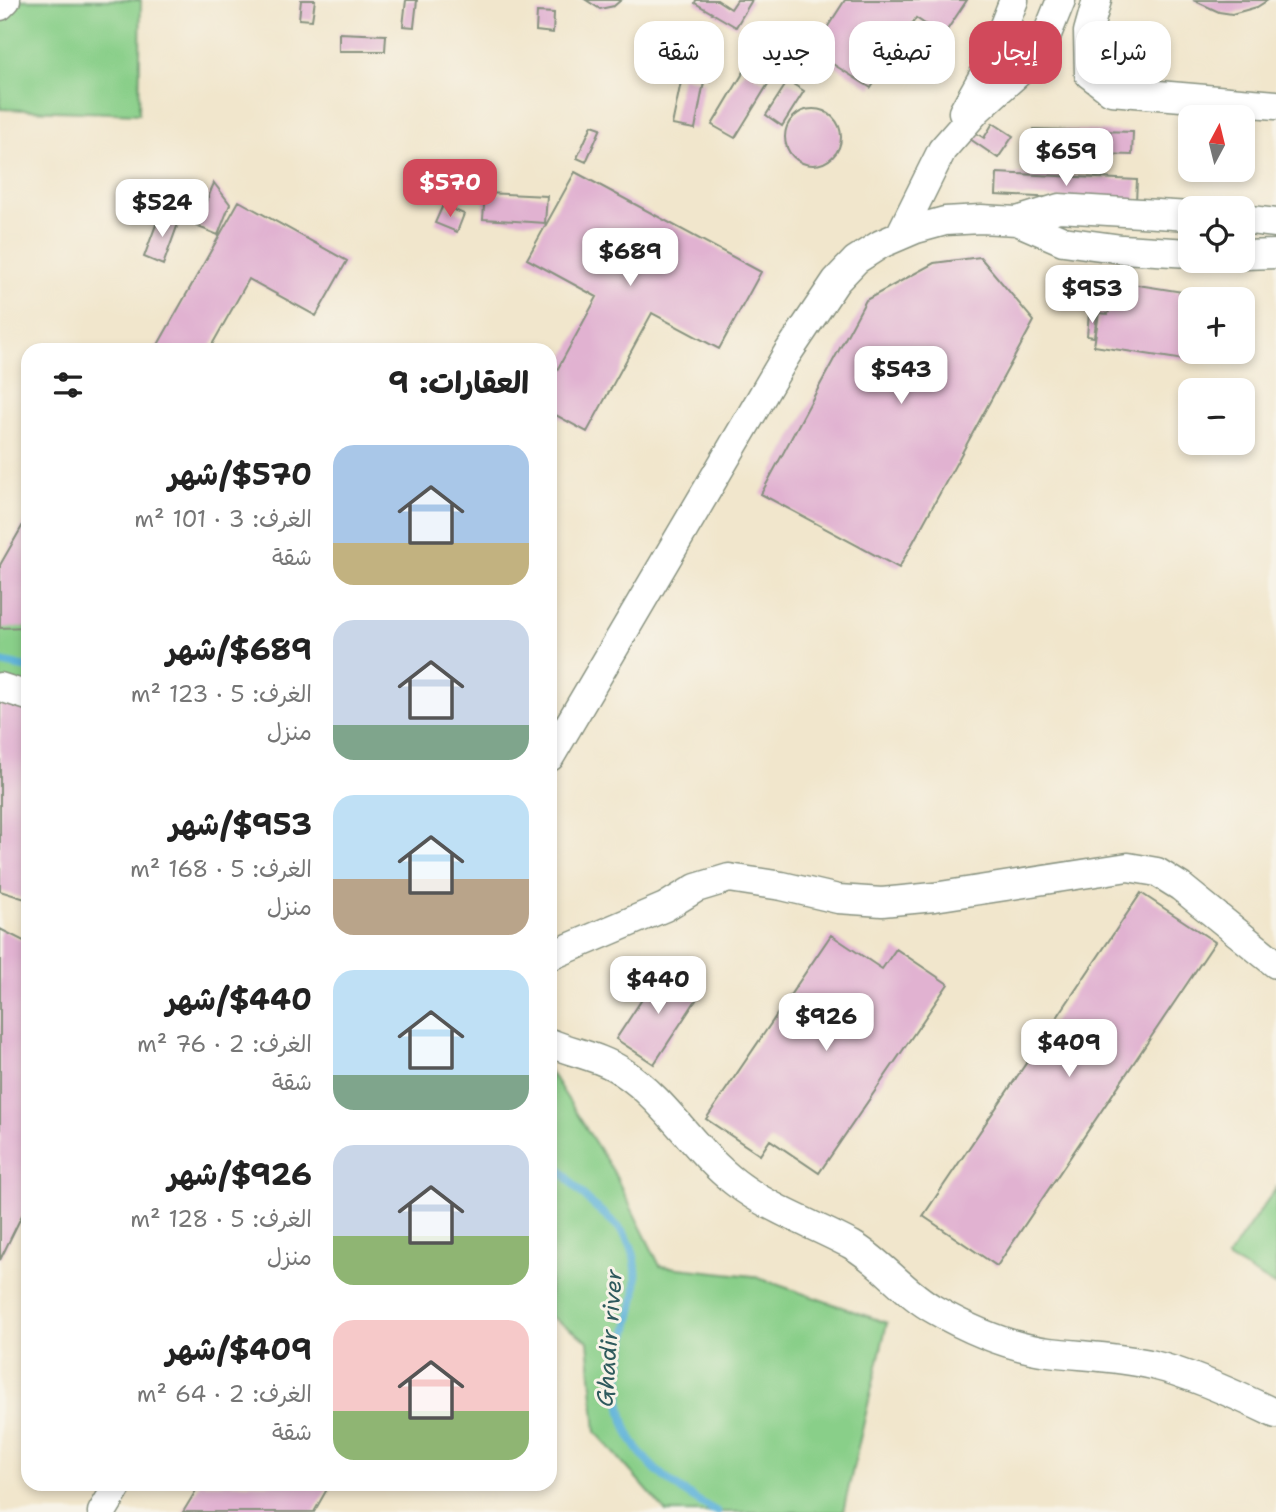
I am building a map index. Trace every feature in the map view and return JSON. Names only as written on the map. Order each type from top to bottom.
[{"type":"street","points":[[0,6],[6,0]]},
{"type":"street","points":[[900,235],[942,150],[986,71],[1014,0]]},
{"type":"street","points":[[942,150],[978,109],[1039,54],[1061,0]]},
{"type":"street","points":[[1097,0],[1088,32],[1089,74],[1111,91],[1276,105]]},
{"type":"street","points":[[1017,221],[1059,208],[1178,215]]},
{"type":"street","points":[[557,745],[780,366],[836,281],[856,260],[900,235],[945,221],[981,219],[1017,221],[1063,241],[1122,249],[1178,252]]},
{"type":"street","points":[[1255,221],[1276,223]]},
{"type":"street","points":[[1255,255],[1276,254]]},
{"type":"street","points":[[0,687],[21,694]]},
{"type":"street","points":[[557,953],[665,907],[696,887],[729,878],[782,886],[838,899],[882,902],[934,897],[1128,867],[1157,872],[1181,887],[1276,964]]},
{"type":"street","points":[[557,1045],[607,1062],[625,1073],[737,1184],[774,1208],[854,1247],[912,1294],[954,1320],[1017,1345],[1047,1352],[1131,1360],[1158,1366],[1276,1414]]},
{"type":"street","points":[[102,1512],[115,1491]]},
{"type":"green space","points":[[0,0],[141,0],[139,114],[0,109]]},
{"type":"green space","points":[[0,622],[21,626],[21,706],[0,701]]},
{"type":"green space","points":[[557,1082],[613,1171],[660,1266],[753,1276],[887,1323],[843,1512],[666,1512],[596,1432],[588,1341],[557,1321]]},
{"type":"green space","points":[[1276,1188],[1276,1286],[1227,1258]]},
{"type":"building","points":[[301,0],[315,0],[312,20],[299,19]]},
{"type":"building","points":[[406,0],[417,0],[414,27],[403,26]]},
{"type":"building","points":[[586,0],[621,0],[614,6],[600,9]]},
{"type":"building","points":[[696,0],[717,0],[731,9],[737,0],[752,0],[736,27],[695,3]]},
{"type":"building","points":[[845,0],[967,0],[953,21],[920,21],[916,18],[914,21],[849,21],[849,74],[835,65],[835,21],[831,21]]},
{"type":"building","points":[[1193,0],[1268,0],[1257,7],[1232,14],[1219,12]]},
{"type":"building","points":[[537,12],[554,13],[553,33],[536,31]]},
{"type":"building","points":[[339,33],[386,35],[385,51],[339,51]]},
{"type":"building","points":[[738,82],[738,84],[768,84],[735,138],[712,125]]},
{"type":"building","points":[[681,84],[704,84],[695,129],[672,125]]},
{"type":"building","points":[[786,84],[793,84],[804,91],[782,126],[766,115]]},
{"type":"building","points":[[808,109],[818,109],[833,117],[839,126],[839,148],[833,157],[818,165],[808,165],[790,153],[785,142],[785,132],[797,114]]},
{"type":"building","points":[[993,123],[1013,136],[998,158],[970,139],[974,132],[984,138]]},
{"type":"building","points":[[592,125],[601,128],[586,162],[577,158]]},
{"type":"building","points":[[1034,129],[1133,132],[1132,155],[1033,152]]},
{"type":"building","points":[[575,172],[761,272],[719,349],[652,313],[587,432],[557,416],[557,370],[597,297],[527,259]]},
{"type":"building","points":[[997,173],[1137,180],[1136,202],[996,195]]},
{"type":"building","points":[[214,183],[230,204],[218,235],[196,226]]},
{"type":"building","points":[[485,193],[547,196],[545,223],[483,219]]},
{"type":"building","points":[[239,201],[347,261],[316,316],[249,279],[213,343],[159,343]]},
{"type":"building","points":[[443,205],[464,214],[457,232],[435,223]]},
{"type":"building","points":[[160,214],[179,221],[163,265],[144,257]]},
{"type":"building","points":[[980,257],[1034,321],[899,568],[761,494],[866,300],[934,263]]},
{"type":"building","points":[[1119,282],[1178,291],[1178,359],[1094,346],[1099,313],[1108,314]]},
{"type":"building","points":[[1089,313],[1097,314],[1094,337],[1087,336]]},
{"type":"building","points":[[21,528],[21,627],[0,628],[0,565]]},
{"type":"building","points":[[0,695],[21,701],[21,898],[0,891]]},
{"type":"building","points":[[1141,893],[1215,942],[997,1266],[923,1216]]},
{"type":"building","points":[[0,929],[21,940],[21,1217],[0,1260]]},
{"type":"building","points":[[831,935],[882,969],[896,949],[948,984],[819,1173],[770,1140],[760,1155],[706,1119]]},
{"type":"building","points":[[662,969],[700,994],[654,1064],[616,1039]]},
{"type":"building","points":[[196,1491],[326,1491],[314,1512],[183,1512]]},
{"type":"waterway","name":"Ghadir river","points":[[0,662],[21,666]]},
{"type":"waterway","name":"Ghadir river","points":[[557,1165],[583,1195],[620,1229],[633,1252],[636,1284],[620,1369],[620,1397],[624,1422],[634,1443],[648,1462],[666,1479],[717,1512]]}]
